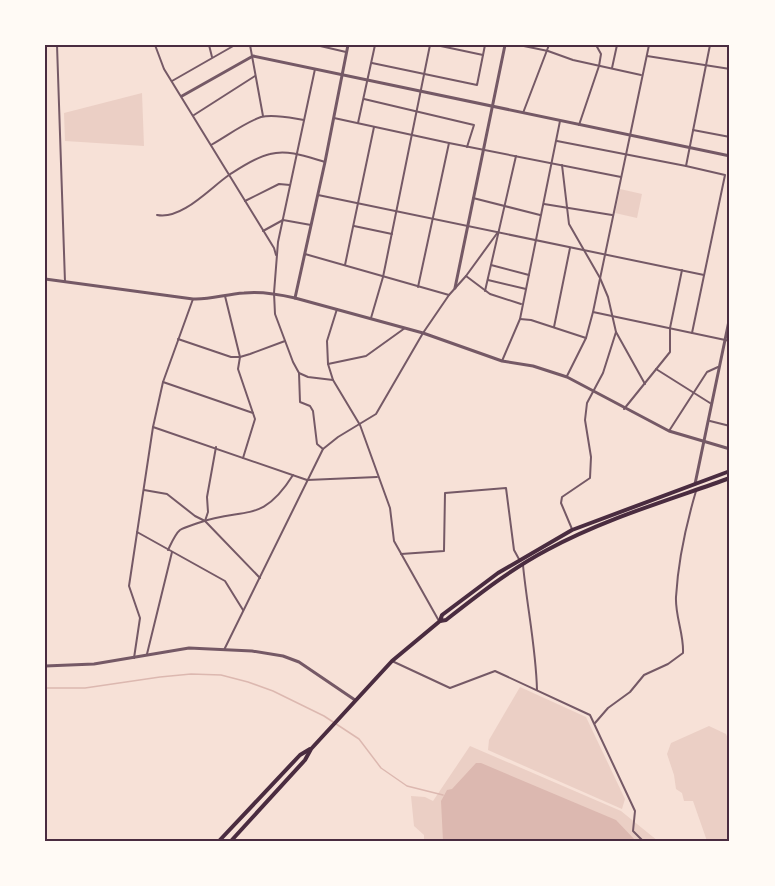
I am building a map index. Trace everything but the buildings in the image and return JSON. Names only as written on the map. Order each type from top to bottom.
[{"type":"main road","points":[[440,621],[442,615],[498,573],[572,530],[730,471]]},
{"type":"main road","points":[[231,841],[392,661],[440,621],[446,620],[485,589],[548,549],[582,533],[730,478]]},
{"type":"main road","points":[[221,840],[300,755],[311,749]]},
{"type":"street","points":[[57,45],[65,283]]},
{"type":"street","points":[[155,45],[164,69],[274,248],[276,258]]},
{"type":"street","points":[[209,45],[212,57]]},
{"type":"street","points":[[172,81],[235,45]]},
{"type":"street","points":[[250,45],[263,117]]},
{"type":"street","points":[[316,45],[346,52]]},
{"type":"street","points":[[295,298],[348,45]]},
{"type":"street","points":[[358,123],[375,45]]},
{"type":"street","points":[[371,319],[383,277],[430,45]]},
{"type":"street","points":[[436,45],[483,55]]},
{"type":"street","points":[[372,63],[477,85],[485,45]]},
{"type":"street","points":[[455,288],[505,45]]},
{"type":"street","points":[[519,45],[548,51],[573,60],[643,75]]},
{"type":"street","points":[[523,113],[549,45]]},
{"type":"street","points":[[579,125],[599,66],[601,54],[596,45]]},
{"type":"street","points":[[612,68],[617,45]]},
{"type":"street","points":[[567,377],[585,338],[593,312],[649,45]]},
{"type":"street","points":[[686,166],[710,45]]},
{"type":"street","points":[[182,96],[253,56],[730,156]]},
{"type":"street","points":[[647,56],[730,69]]},
{"type":"street","points":[[315,69],[276,258],[274,293],[276,314],[299,373],[300,402],[310,406],[313,411],[317,444],[323,449]]},
{"type":"street","points":[[193,116],[255,76]]},
{"type":"street","points":[[364,99],[474,125],[467,147]]},
{"type":"street","points":[[211,145],[248,123],[263,117],[282,116],[304,120]]},
{"type":"street","points":[[334,118],[448,144],[621,177]]},
{"type":"street","points":[[502,360],[520,319],[561,121]]},
{"type":"street","points":[[345,265],[374,127]]},
{"type":"street","points":[[693,130],[730,137]]},
{"type":"street","points":[[557,141],[725,175],[692,333]]},
{"type":"street","points":[[418,287],[448,144]]},
{"type":"street","points":[[157,215],[173,214],[188,207],[229,175],[271,153],[297,154],[325,162]]},
{"type":"street","points":[[485,291],[516,156]]},
{"type":"street","points":[[562,165],[569,224],[600,278],[608,297],[616,332],[645,384]]},
{"type":"street","points":[[245,201],[279,184],[290,185]]},
{"type":"street","points":[[318,195],[704,275]]},
{"type":"street","points":[[473,198],[541,215]]},
{"type":"street","points":[[544,204],[613,216]]},
{"type":"street","points":[[263,231],[283,220],[311,225]]},
{"type":"street","points":[[354,226],[392,234]]},
{"type":"street","points":[[224,650],[323,449],[380,410],[423,333],[448,296],[466,276],[498,232]]},
{"type":"street","points":[[554,327],[570,247]]},
{"type":"street","points":[[305,254],[448,296]]},
{"type":"street","points":[[491,265],[529,274]]},
{"type":"street","points":[[624,409],[670,352],[670,328],[682,270]]},
{"type":"street","points":[[466,276],[494,297],[523,304]]},
{"type":"street","points":[[45,279],[204,300],[244,292],[274,293],[295,298],[423,333],[502,360],[533,366],[567,377],[669,431],[730,449]]},
{"type":"street","points":[[488,280],[526,289]]},
{"type":"street","points":[[225,296],[240,357],[238,369],[255,419],[243,458]]},
{"type":"street","points":[[134,658],[140,618],[129,586],[153,427],[163,382],[193,299]]},
{"type":"street","points":[[337,309],[327,341],[328,364],[333,380],[360,425],[390,508],[394,541],[440,621]]},
{"type":"street","points":[[593,312],[730,341]]},
{"type":"street","points":[[594,724],[608,708],[630,692],[644,675],[668,664],[683,653],[684,642],[676,599],[687,520],[696,491],[694,483],[702,441],[730,316]]},
{"type":"street","points":[[520,319],[554,327],[585,338]]},
{"type":"street","points":[[328,364],[366,356],[405,328]]},
{"type":"street","points":[[572,530],[561,503],[562,497],[590,478],[591,457],[585,420],[587,404],[595,391],[611,352],[616,332]]},
{"type":"street","points":[[178,339],[231,357],[240,357],[285,341]]},
{"type":"street","points":[[669,431],[707,372],[718,367]]},
{"type":"street","points":[[656,369],[710,402]]},
{"type":"street","points":[[299,373],[308,377],[333,380]]},
{"type":"street","points":[[163,382],[253,413]]},
{"type":"street","points":[[708,420],[730,426]]},
{"type":"street","points":[[153,427],[308,480],[377,477]]},
{"type":"street","points":[[205,521],[216,447]]},
{"type":"street","points":[[168,549],[179,530],[205,521],[251,513],[269,503],[282,493],[293,475]]},
{"type":"street","points":[[401,554],[444,551],[445,493],[506,488],[514,550],[523,564],[536,664],[537,690]]},
{"type":"street","points":[[144,490],[167,494],[205,521],[260,578]]},
{"type":"street","points":[[137,532],[225,580],[244,610]]},
{"type":"street","points":[[147,656],[172,552]]},
{"type":"street","points":[[45,666],[94,664],[189,648],[252,651],[283,656],[299,662],[355,700]]},
{"type":"street","points":[[392,661],[450,688],[495,671],[590,715],[634,811],[633,831],[643,841]]},
{"type":"shaded area","points":[[142,93],[144,146],[65,141],[64,113]]},
{"type":"shaded area","points":[[620,189],[642,194],[637,218],[615,213]]},
{"type":"shaded area","points":[[520,687],[586,717],[625,799],[622,809],[488,750],[489,740]]},
{"type":"shaded area","points":[[709,726],[726,734],[730,744],[730,841],[707,841],[693,801],[684,801],[682,793],[676,789],[667,754],[671,743]]},
{"type":"shaded area","points":[[470,746],[621,811],[658,841],[424,841],[424,835],[414,826],[411,796],[425,797],[433,801]]},
{"type":"shaded area","points":[[476,763],[481,763],[616,820],[636,841],[443,841],[441,801],[447,790],[452,789]]},
{"type":"waterway","points":[[45,688],[85,688],[191,674],[221,675],[248,682],[273,691],[324,716],[359,739],[381,768],[407,786],[443,795]]}]
